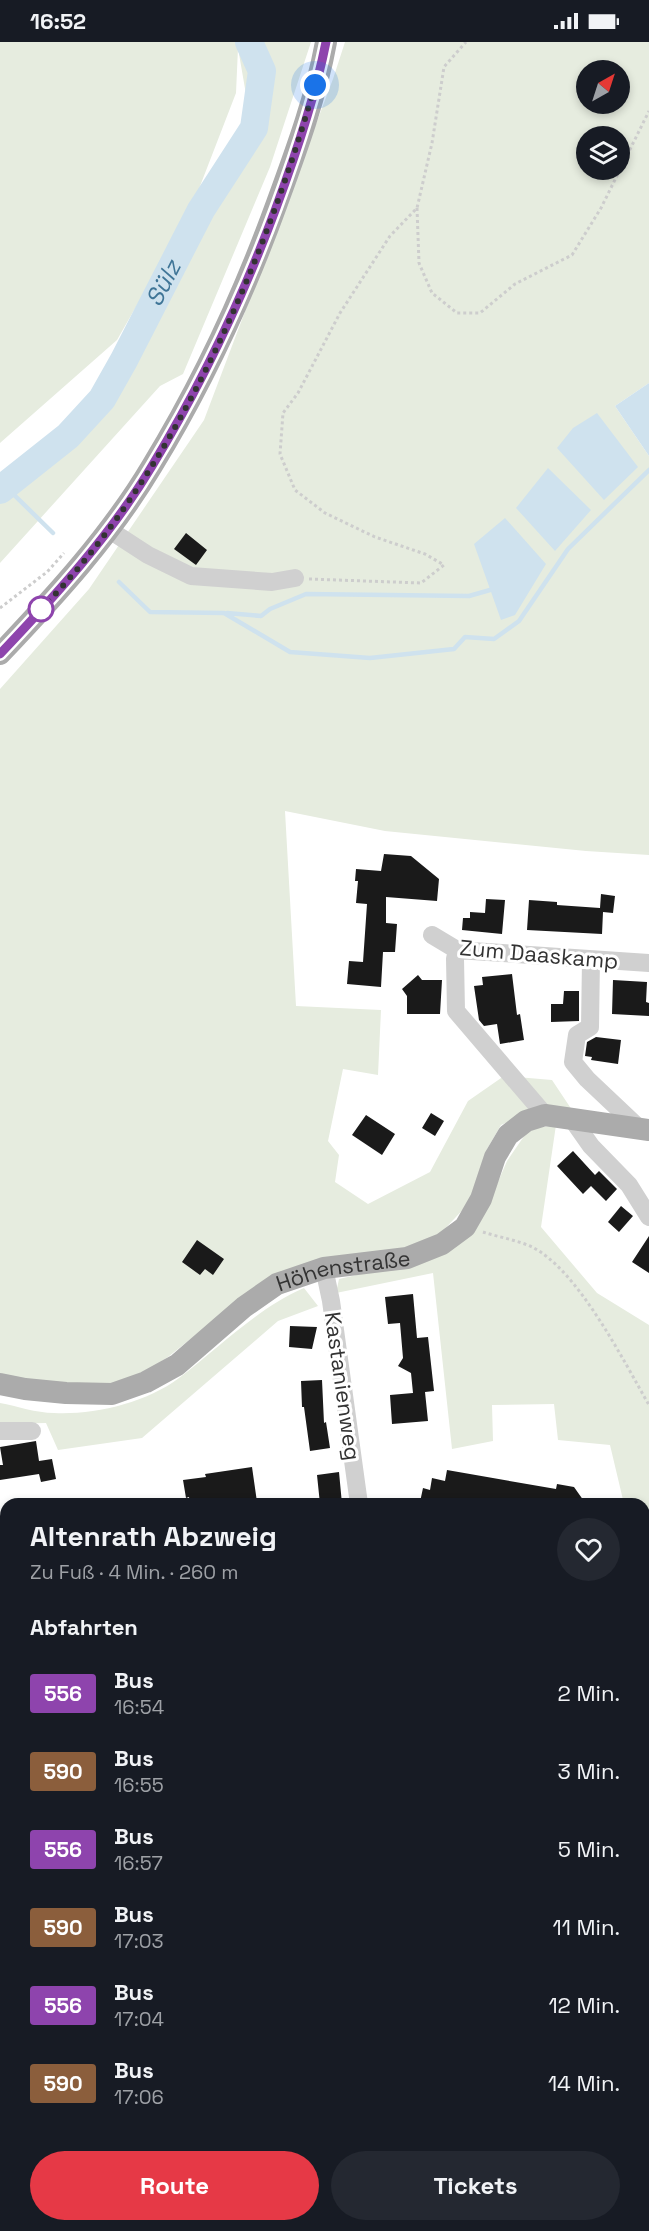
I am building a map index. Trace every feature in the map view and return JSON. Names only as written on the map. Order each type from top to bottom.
[{"type":"main road","points":[[0,654],[9,636],[92,551],[152,467],[187,403],[258,255],[290,169],[326,42]]},
{"type":"main road","points":[[545,1115],[645,1130]]},
{"type":"main road","name":"Höhenstraße","points":[[0,1384],[66,1393],[112,1394],[146,1382],[177,1365],[244,1307],[278,1284],[324,1269],[407,1258],[441,1244],[465,1227],[481,1199],[495,1157],[507,1135],[526,1120],[545,1115]]},
{"type":"street","points":[[108,529],[148,555],[191,576],[272,582],[295,578]]},
{"type":"street","name":"Zum Daaskamp","points":[[432,935],[457,950],[649,963]]},
{"type":"street","points":[[457,950],[455,959],[456,1011],[545,1115]]},
{"type":"street","points":[[591,960],[590,1027],[577,1035],[573,1062],[587,1078],[645,1130]]},
{"type":"street","points":[[572,1119],[591,1146],[629,1185],[649,1217]]},
{"type":"street","name":"Kastanienweg","points":[[324,1269],[331,1301],[358,1498]]},
{"type":"street","points":[[0,1431],[32,1431]]},
{"type":"path","points":[[466,42],[444,67],[432,143],[417,208],[419,263],[432,293],[457,313],[480,313],[515,284],[572,255],[602,208],[649,111]]},
{"type":"path","points":[[295,578],[421,583],[444,565],[425,554],[375,537],[325,513],[295,490],[280,454],[283,413],[298,393],[339,313],[390,236],[417,208]]},
{"type":"path","points":[[0,608],[47,572],[68,548]]},
{"type":"path","points":[[465,1227],[531,1246],[554,1262],[572,1281],[649,1405]]},
{"type":"shaded area","points":[[0,42],[311,42],[270,167],[183,374],[160,386],[0,563],[0,493],[132,370],[211,216],[248,106],[238,48],[236,93],[190,212],[117,340],[0,443]]},
{"type":"shaded area","points":[[345,42],[649,42],[649,383],[615,406],[649,456],[649,855],[385,831],[285,811],[296,1006],[381,1010],[378,1075],[343,1069],[328,1141],[339,1155],[335,1182],[368,1204],[430,1172],[468,1101],[504,1076],[552,1080],[572,1110],[543,1106],[501,1125],[487,1149],[472,1200],[438,1236],[403,1251],[243,1297],[168,1357],[142,1374],[115,1385],[67,1387],[0,1374],[0,689],[89,589],[204,420]]},
{"type":"shaded area","points":[[556,1125],[541,1227],[597,1293],[649,1325],[649,1498],[623,1498],[610,1445],[558,1440],[554,1404],[492,1405],[493,1441],[452,1449],[433,1273],[336,1293],[339,1279],[409,1263],[488,1205],[507,1161],[529,1129]]},
{"type":"shaded area","points":[[304,1288],[318,1306],[278,1321],[142,1438],[58,1450],[46,1423],[0,1424],[0,1403],[40,1412],[70,1413],[119,1406],[151,1394],[179,1378],[254,1318]]},
{"type":"water","points":[[649,383],[649,456],[615,406]]},
{"type":"water","points":[[597,413],[638,467],[604,500],[557,448],[573,428]]},
{"type":"water","points":[[548,468],[591,510],[555,551],[516,508]]},
{"type":"water","points":[[505,518],[546,564],[515,615],[501,620],[474,544]]},
{"type":"building","points":[[186,533],[207,550],[196,565],[174,549]]},
{"type":"building","points":[[384,854],[411,856],[439,879],[437,901],[386,897],[386,923],[397,924],[395,952],[383,952],[381,987],[347,984],[349,961],[363,962],[367,904],[356,903],[358,881],[355,881],[356,869],[381,871]]},
{"type":"building","points":[[601,894],[615,896],[613,913],[603,912],[602,934],[527,930],[529,900],[557,902],[557,905],[600,908]]},
{"type":"building","points":[[486,899],[505,900],[502,934],[462,930],[463,918],[470,918],[470,912],[485,913]]},
{"type":"building","points":[[512,974],[517,1015],[520,1014],[524,1040],[500,1044],[497,1024],[484,1026],[479,1020],[474,986],[483,985],[482,977]]},
{"type":"building","points":[[418,975],[422,980],[442,980],[440,1014],[407,1014],[407,996],[402,989]]},
{"type":"building","points":[[613,980],[647,982],[646,1002],[649,1003],[649,1016],[612,1014]]},
{"type":"building","points":[[564,991],[579,991],[579,1021],[551,1022],[551,1004],[563,1004]]},
{"type":"building","points":[[596,1037],[621,1040],[618,1064],[591,1060],[592,1057],[585,1056],[587,1042]]},
{"type":"building","points":[[431,1113],[444,1121],[435,1136],[422,1128]]},
{"type":"building","points":[[366,1115],[395,1134],[382,1155],[352,1135]]},
{"type":"building","points":[[573,1151],[595,1175],[599,1171],[617,1189],[606,1201],[591,1186],[583,1194],[557,1166]]},
{"type":"building","points":[[621,1206],[633,1216],[619,1232],[608,1222]]},
{"type":"building","points":[[649,1236],[649,1273],[632,1262]]},
{"type":"building","points":[[197,1240],[224,1259],[213,1275],[205,1269],[200,1275],[182,1262]]},
{"type":"building","points":[[413,1294],[417,1338],[428,1337],[434,1391],[425,1392],[428,1421],[392,1424],[390,1395],[413,1393],[411,1373],[398,1366],[403,1358],[400,1323],[388,1324],[385,1297]]},
{"type":"building","points":[[290,1326],[317,1327],[312,1349],[289,1347]]},
{"type":"building","points":[[322,1380],[324,1423],[326,1422],[330,1448],[310,1451],[304,1407],[302,1407],[301,1381]]},
{"type":"building","points":[[36,1441],[39,1461],[52,1459],[56,1479],[41,1482],[39,1474],[0,1480],[0,1465],[3,1465],[0,1447]]},
{"type":"building","points":[[252,1467],[256,1498],[186,1498],[183,1480],[206,1477],[205,1474]]},
{"type":"building","points":[[447,1470],[556,1489],[557,1484],[574,1487],[582,1498],[421,1498],[423,1488],[430,1490],[432,1478],[445,1481]]},
{"type":"building","points":[[339,1472],[341,1498],[319,1498],[317,1475]]},
{"type":"waterway","name":"Sülz","points":[[0,490],[68,436],[102,399],[201,210],[254,128],[262,71],[249,42]]},
{"type":"waterway","points":[[119,582],[150,612],[224,613],[290,652],[370,658],[454,649],[465,637],[494,639],[519,621],[568,549],[649,470]]},
{"type":"waterway","points":[[5,486],[53,533]]},
{"type":"waterway","points":[[227,613],[261,616],[270,609],[306,594],[469,596],[490,590]]},
{"type":"bus line","name":"556","points":[[0,654],[92,551],[152,467],[187,403],[231,314],[269,227],[290,169],[326,42]]},
{"type":"route","points":[[41,609],[92,551],[152,467],[187,403],[258,255],[290,169],[315,85]]}]
